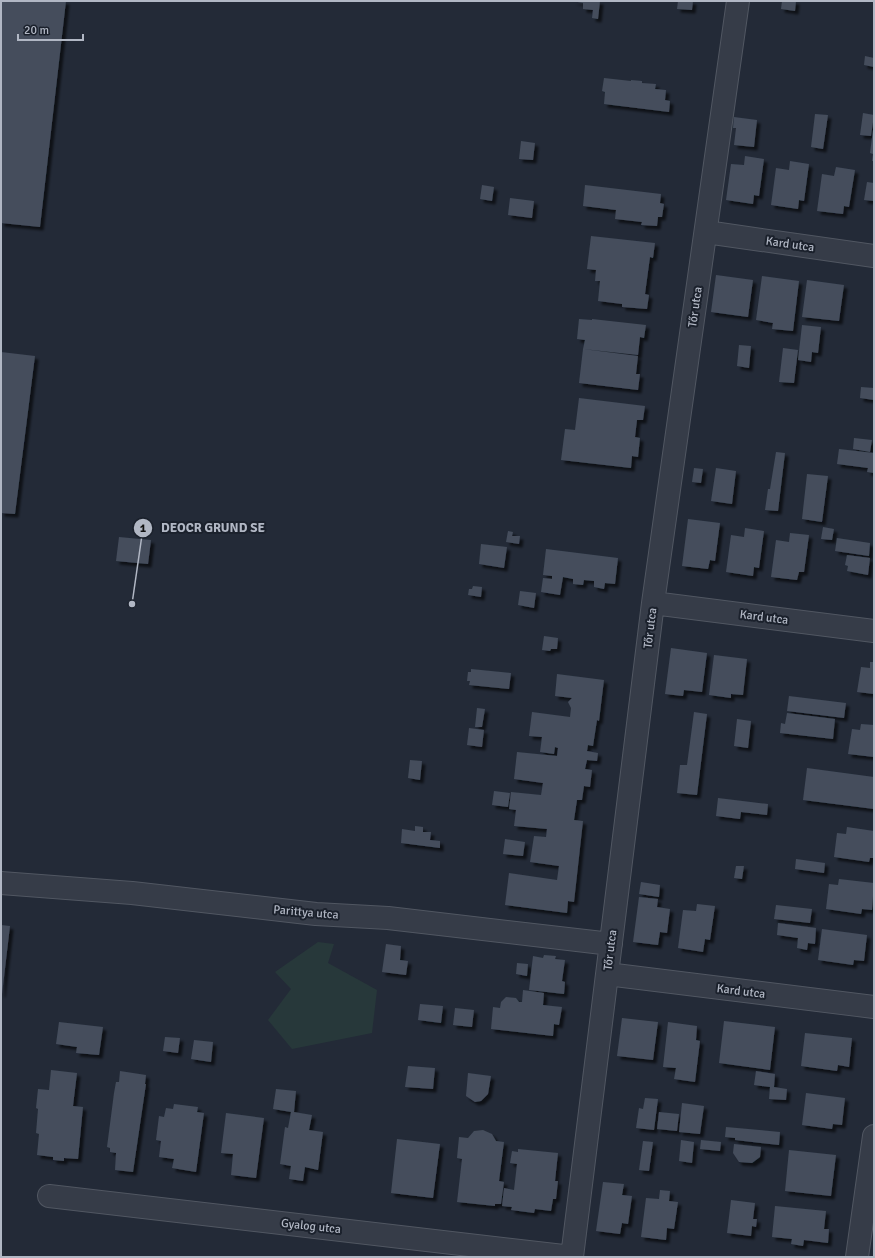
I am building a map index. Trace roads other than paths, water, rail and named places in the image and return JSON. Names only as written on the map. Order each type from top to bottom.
[{"type":"street","name":"Tőr utca","points":[[572,1257],[653,603],[738,1]]},
{"type":"street","name":"Kard utca","points":[[706,232],[874,256]]},
{"type":"street","name":"Kard utca","points":[[653,603],[874,631]]},
{"type":"street","name":"Parittya utca","points":[[1,883],[132,893],[316,914],[388,918],[611,944]]},
{"type":"street","name":"Kard utca","points":[[607,974],[874,1007]]},
{"type":"street","points":[[857,1257],[874,1136]]},
{"type":"street","name":"Gyalog utca","points":[[49,1196],[572,1257]]},
{"type":"place","name":"DEOCR GRUND SE","points":[[132,604]]}]
